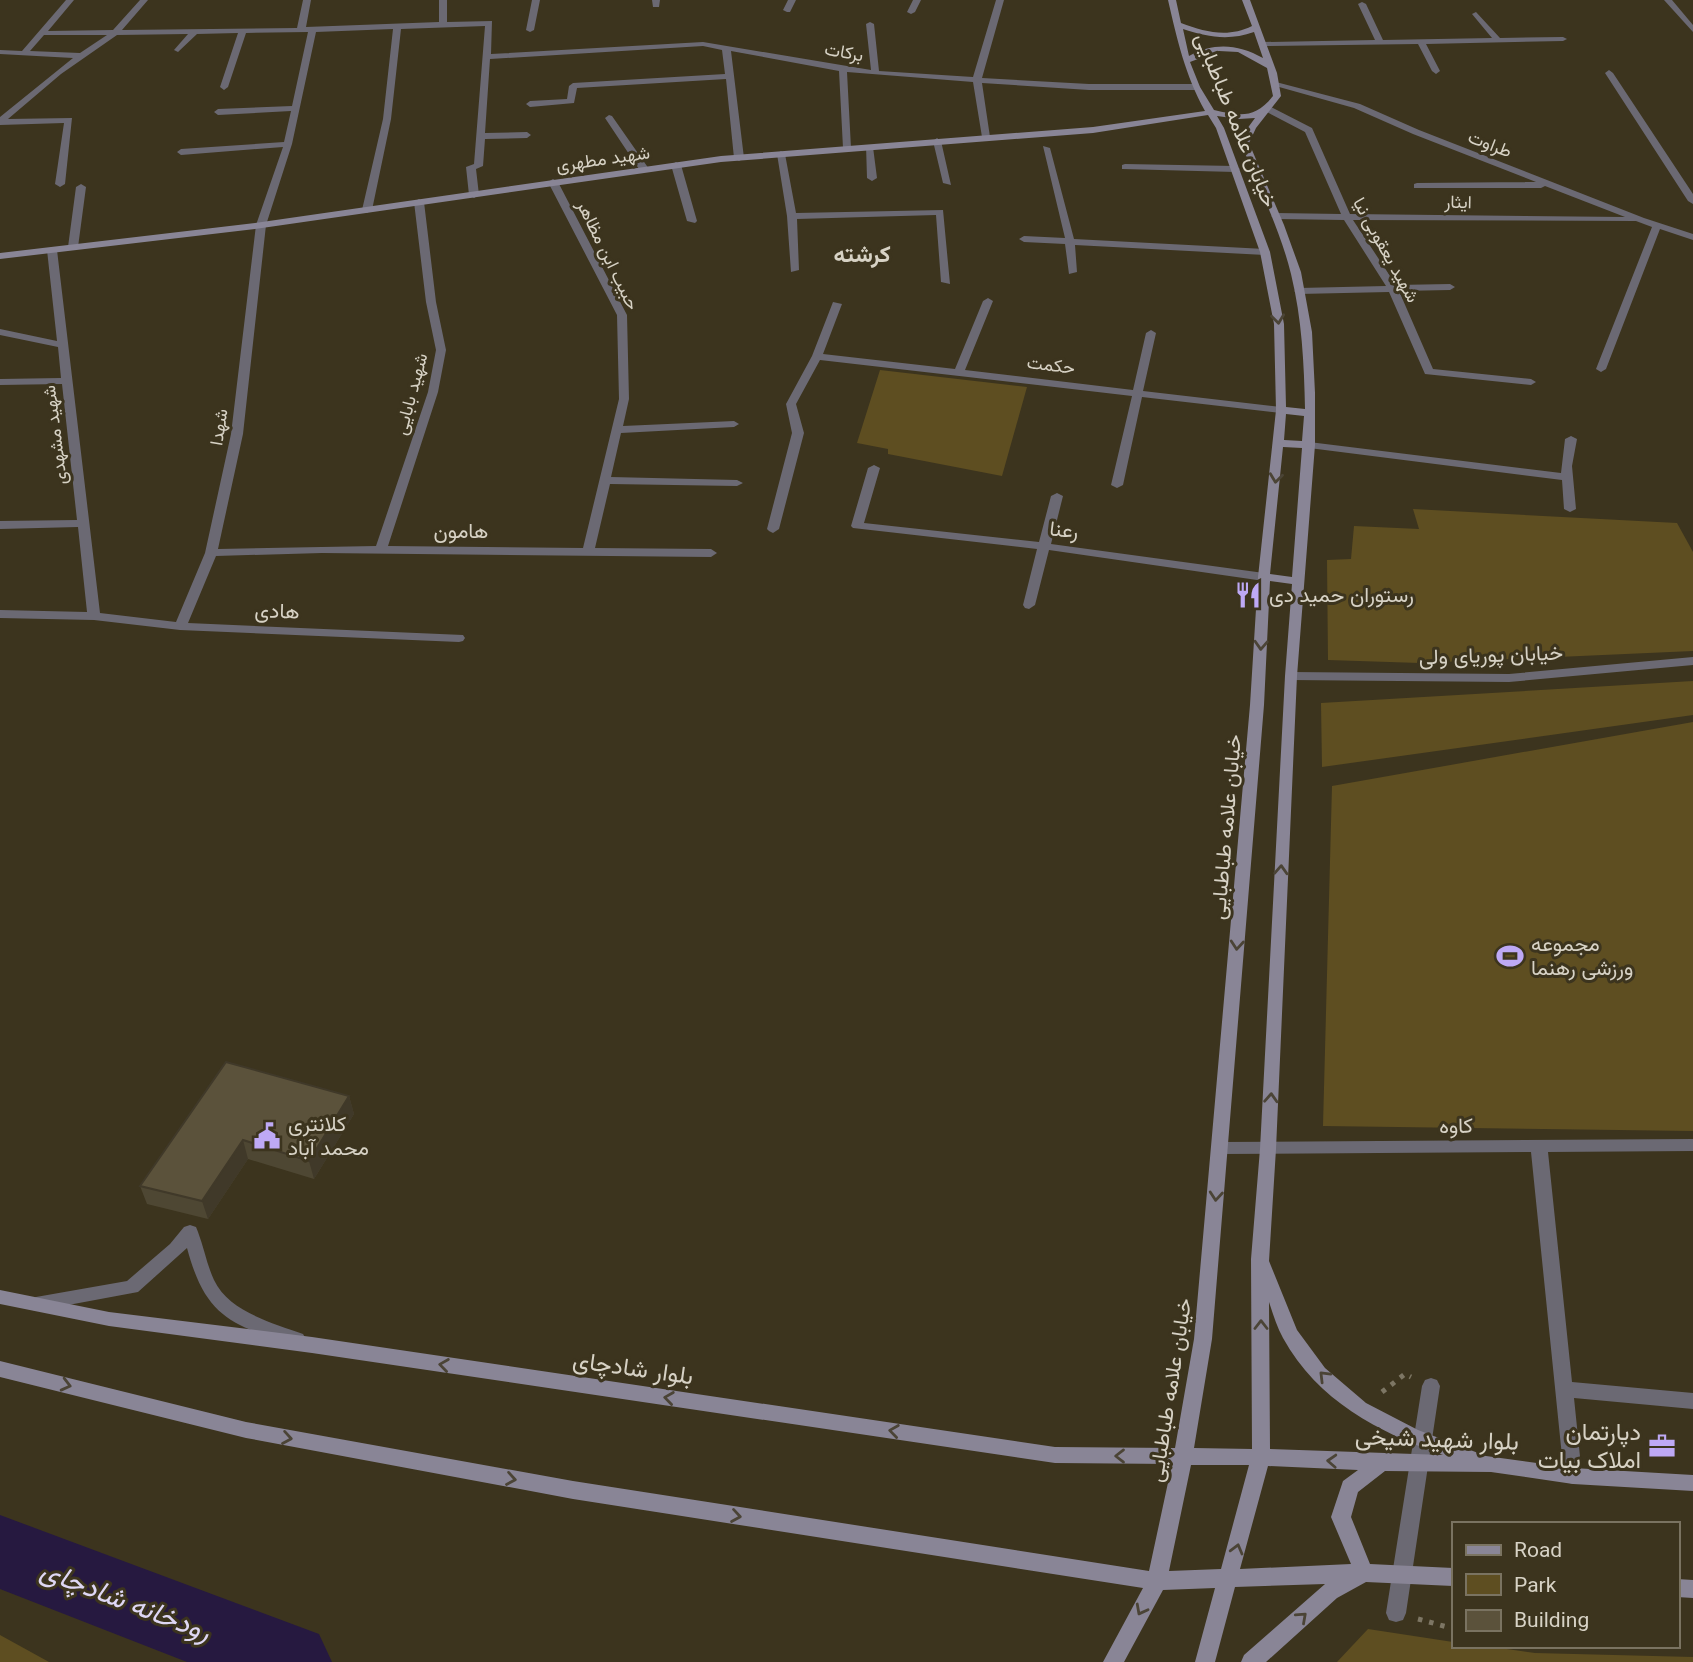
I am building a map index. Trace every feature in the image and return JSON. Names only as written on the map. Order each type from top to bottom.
[{"type":"street","points":[[24,53],[70,0]]},
{"type":"street","points":[[0,122],[68,65],[117,33],[144,0]]},
{"type":"street","points":[[301,30],[307,0]]},
{"type":"street","points":[[443,0],[443,24]]},
{"type":"street","points":[[530,30],[536,0]]},
{"type":"street","points":[[787,10],[792,0]]},
{"type":"street","points":[[912,12],[917,0]]},
{"type":"street","points":[[986,137],[977,79],[1000,0]]},
{"type":"street","name":"خیابان علامه طباطبایی","points":[[1113,1662],[1157,1581],[1184,1456],[1203,1339],[1257,705],[1264,576],[1282,410],[1282,365],[1274,290],[1265,252],[1213,112],[1196,87],[1186,61],[1172,0]]},
{"type":"street","name":"خیابان علامه طباطبایی","points":[[1205,1662],[1261,1457],[1260,1259],[1268,1149],[1290,676],[1310,413],[1310,370],[1299,291],[1290,253],[1245,143],[1248,130],[1277,96],[1272,68],[1246,0]]},
{"type":"street","points":[[1668,0],[1693,30]]},
{"type":"street","points":[[1362,4],[1380,42]]},
{"type":"street","points":[[1476,14],[1498,40]]},
{"type":"street","points":[[42,33],[301,30],[489,23],[478,166],[471,167],[474,195]]},
{"type":"street","points":[[870,24],[875,73]]},
{"type":"street","points":[[1177,24],[1218,36],[1239,35],[1257,27]]},
{"type":"street","points":[[367,210],[385,135],[394,81],[397,26]]},
{"type":"street","name":"شهدا","points":[[180,626],[211,553],[237,434],[261,225],[288,144],[313,29]]},
{"type":"street","points":[[225,87],[243,31]]},
{"type":"street","points":[[178,50],[194,32]]},
{"type":"street","points":[[1263,44],[1563,39]]},
{"type":"street","points":[[1421,41],[1436,71]]},
{"type":"street","name":"برکات","points":[[488,57],[690,44],[726,47],[875,73],[1089,87],[1196,87]]},
{"type":"street","points":[[726,47],[739,158]]},
{"type":"street","points":[[1186,61],[1213,49],[1231,48],[1253,53],[1272,68]]},
{"type":"street","points":[[0,52],[85,56]]},
{"type":"street","points":[[843,69],[846,148]]},
{"type":"street","points":[[1609,73],[1693,201]]},
{"type":"street","points":[[530,104],[572,101],[573,86],[729,76]]},
{"type":"street","name":"طراوت","points":[[1275,83],[1357,106],[1550,185],[1693,237]]},
{"type":"street","points":[[218,112],[296,108]]},
{"type":"street","points":[[1213,112],[1238,117],[1251,116],[1268,109]]},
{"type":"street","name":"شهید یعقوبی نیا","points":[[1268,109],[1309,130],[1347,217],[1393,289],[1429,372],[1531,382]]},
{"type":"street","name":"شهید مطهری","points":[[0,256],[261,225],[676,165],[869,146],[1093,130],[1213,112]]},
{"type":"street","points":[[609,118],[644,169]]},
{"type":"street","points":[[0,122],[69,120],[60,184]]},
{"type":"street","points":[[481,136],[527,135]]},
{"type":"street","points":[[937,141],[948,183]]},
{"type":"street","points":[[181,152],[288,144]]},
{"type":"street","points":[[869,146],[872,178]]},
{"type":"street","points":[[1046,148],[1070,242],[1072,272]]},
{"type":"street","points":[[781,154],[792,216],[794,270]]},
{"type":"street","points":[[676,165],[692,221]]},
{"type":"street","points":[[1125,167],[1235,169]]},
{"type":"street","name":"حبیب ابن مظاهر","points":[[553,182],[622,315],[624,399],[588,551]]},
{"type":"street","points":[[1417,186],[1550,185]]},
{"type":"street","points":[[73,247],[81,187]]},
{"type":"street","name":"شهید بابایی","points":[[381,549],[433,392],[441,350],[419,202]]},
{"type":"street","points":[[792,216],[940,212],[946,282]]},
{"type":"street","points":[[1252,215],[1276,216]]},
{"type":"street","name":"ایثار","points":[[1276,216],[1641,220]]},
{"type":"street","points":[[1601,369],[1657,225]]},
{"type":"street","points":[[1024,239],[1290,253]]},
{"type":"street","name":"شهید مشهدی","points":[[52,250],[93,616]]},
{"type":"street","points":[[1274,290],[1450,287]]},
{"type":"street","points":[[958,372],[988,301]]},
{"type":"street","points":[[773,529],[798,433],[791,404],[817,356],[837,304]]},
{"type":"street","points":[[0,332],[63,345]]},
{"type":"street","points":[[1117,485],[1151,333]]},
{"type":"street","name":"حکمت","points":[[817,356],[1282,410]]},
{"type":"street","points":[[0,382],[67,381]]},
{"type":"street","points":[[1282,410],[1310,413]]},
{"type":"street","points":[[616,430],[734,424]]},
{"type":"street","points":[[1570,509],[1566,477],[1572,439]]},
{"type":"street","points":[[1280,443],[1566,477]]},
{"type":"street","name":"رعنا","points":[[874,468],[857,526],[1264,576]]},
{"type":"street","points":[[604,480],[737,483]]},
{"type":"street","points":[[1029,605],[1057,496]]},
{"type":"street","points":[[0,525],[83,523]]},
{"type":"street","name":"هامون","points":[[211,553],[381,549],[711,553]]},
{"type":"street","points":[[1264,576],[1298,581]]},
{"type":"street","name":"هادی","points":[[0,614],[93,616],[180,626],[459,638]]},
{"type":"street","name":"خیابان پوریای ولی","points":[[1290,676],[1509,678],[1693,661]]},
{"type":"street","name":"کاوه","points":[[1220,1148],[1693,1145]]},
{"type":"street","points":[[1539,1146],[1573,1476]]},
{"type":"street","points":[[35,1304],[132,1287],[176,1249],[190,1232],[205,1283],[222,1303],[248,1321],[312,1345]]},
{"type":"street","points":[[1260,1259],[1290,1334],[1319,1373],[1360,1409],[1412,1436],[1491,1464]]},
{"type":"street","name":"بلوار شادچای","points":[[0,1297],[109,1319],[312,1345],[1055,1455],[1261,1457]]},
{"type":"street","points":[[0,1369],[246,1430],[341,1448],[586,1492],[1157,1581],[1364,1573],[1452,1577]]},
{"type":"street","points":[[1396,1612],[1431,1386]]},
{"type":"street","points":[[1564,1389],[1693,1401]]},
{"type":"street","name":"بلوار شهید شیخی","points":[[1261,1457],[1382,1464],[1491,1464],[1573,1476],[1693,1483]]},
{"type":"street","points":[[1364,1573],[1341,1517],[1350,1487],[1382,1464]]},
{"type":"street","points":[[1251,1662],[1330,1591],[1364,1573]]},
{"type":"green space","points":[[880,370],[1027,387],[1002,476],[888,454],[888,449],[857,443]]},
{"type":"green space","points":[[1413,509],[1677,523],[1693,552],[1693,651],[1420,663],[1328,660],[1327,560],[1351,559],[1354,526],[1419,529]]},
{"type":"green space","points":[[1693,681],[1693,715],[1322,767],[1321,703]]},
{"type":"green space","name":"مجموعه ورزشی رهنما","points":[[1693,722],[1693,1131],[1323,1126],[1332,786]]},
{"type":"green space","points":[[1368,1629],[1452,1642],[1452,1648],[1693,1657],[1693,1662],[1337,1662]]},
{"type":"green space","points":[[0,1635],[49,1662],[0,1662]]},
{"type":"building","name":"کلانتری محمد آباد","points":[[226,1062],[349,1096],[309,1161],[243,1140],[202,1201],[140,1186]]},
{"type":"waterway","name":"رودخانه شادچای","points":[[0,1552],[290,1662]]},
{"type":"place","name":"رستوران حمید دی","points":[[1248,595]]},
{"type":"place","name":"مجموعه ورزشی رهنما","points":[[1510,956]]},
{"type":"place","name":"کلانتری محمد آباد","points":[[267,1136]]},
{"type":"place","name":"دپارتمان املاک بیات","points":[[1662,1446]]},
{"type":"district","name":"کرشته","points":[[862,254]]}]
